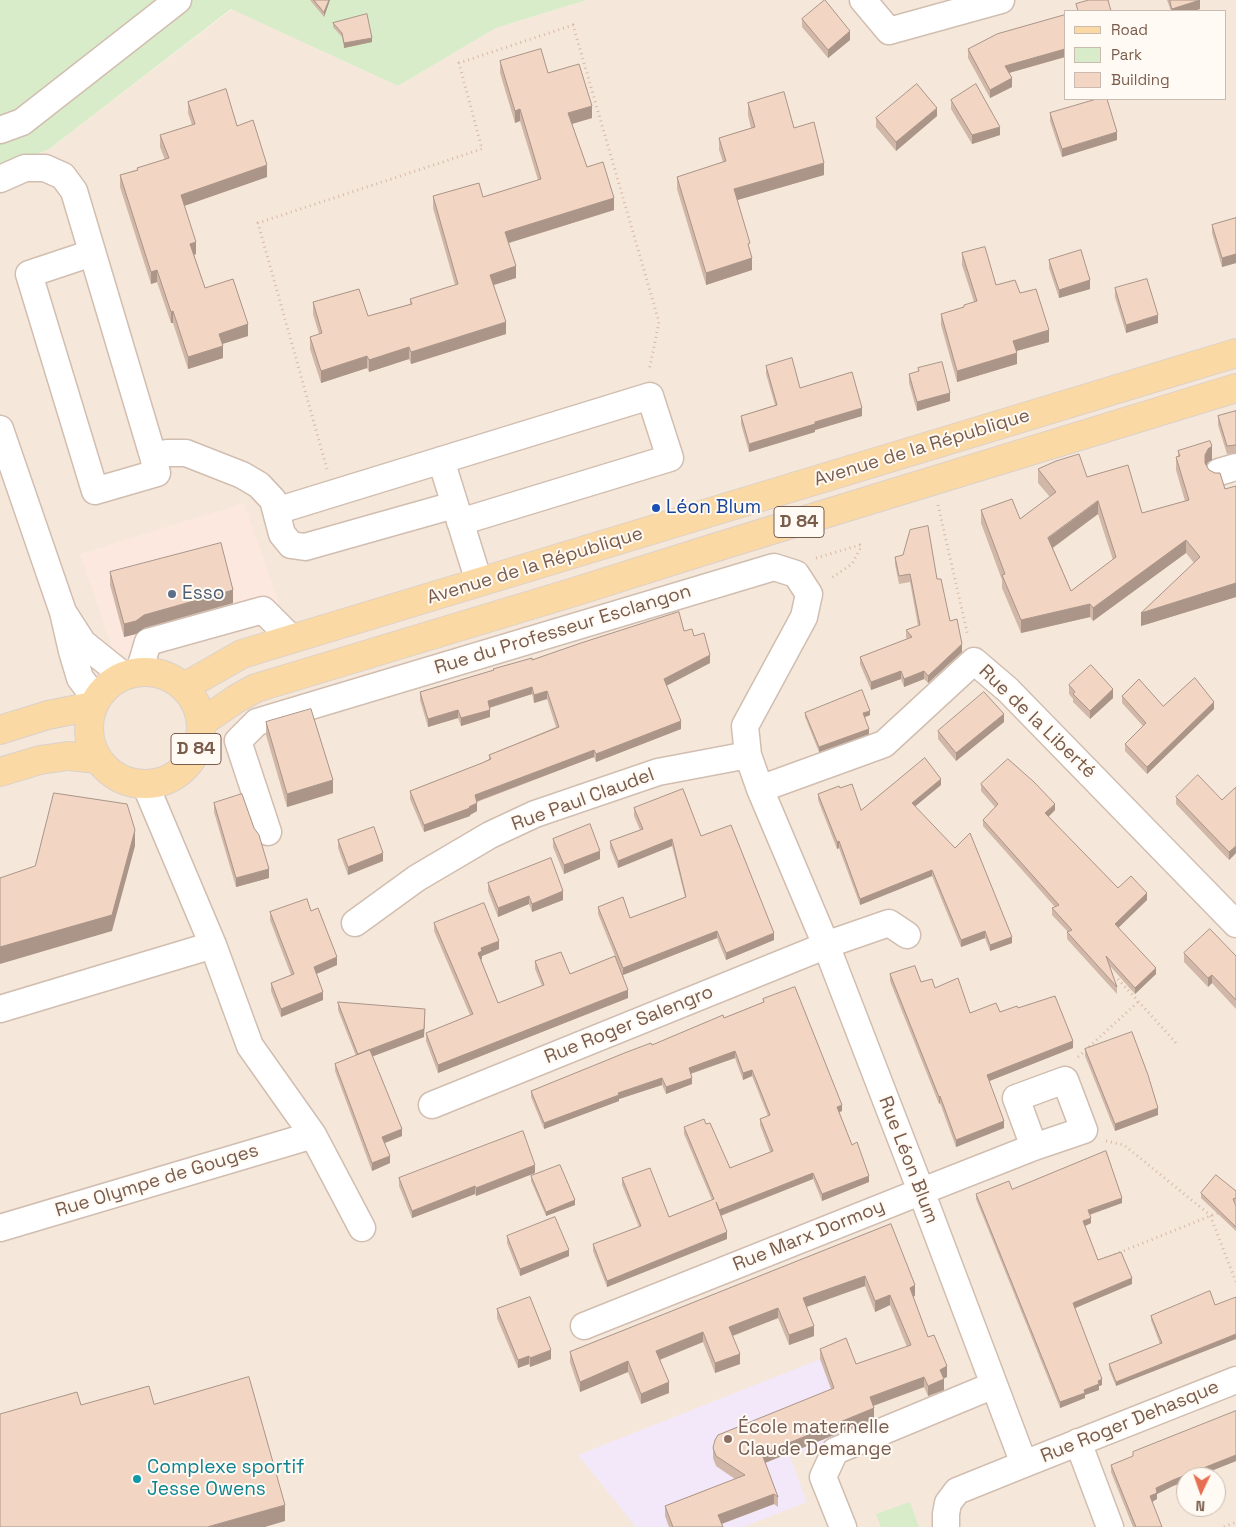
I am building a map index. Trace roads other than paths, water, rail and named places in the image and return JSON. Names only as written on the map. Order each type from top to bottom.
[{"type":"main road","name":"Avenue de la République","points":[[184,687],[242,654],[1236,353]]},
{"type":"main road","name":"Avenue de la République","points":[[201,723],[256,688],[1236,388]]},
{"type":"main road","name":"D 84","points":[[94,703],[88,724],[90,742],[98,759],[111,772],[127,781],[145,784],[163,781],[179,772],[192,758],[199,742],[201,723],[198,710],[184,687],[170,678],[155,672],[132,674]]},
{"type":"main road","points":[[0,730],[94,703],[103,690],[113,682],[132,674]]},
{"type":"main road","points":[[0,772],[40,760],[68,756],[98,759]]},
{"type":"street","points":[[0,130],[22,122],[178,0]]},
{"type":"street","points":[[863,0],[889,31],[1001,0]]},
{"type":"street","points":[[0,179],[25,168],[45,168],[63,176],[74,190],[157,473],[95,490],[29,274],[92,253]]},
{"type":"street","points":[[153,456],[167,453],[186,453],[242,475],[258,484],[273,500],[282,534],[292,545],[305,548],[457,513],[670,458],[650,396],[276,511]]},
{"type":"street","points":[[0,429],[63,612],[80,678],[94,703]]},
{"type":"street","points":[[441,460],[480,582]]},
{"type":"street","name":"Rue du Professeur Esclangon","points":[[268,832],[238,741],[257,722],[774,567],[796,574],[809,594],[804,617],[745,726],[748,755]]},
{"type":"street","points":[[63,612],[83,643],[132,674],[148,642],[263,610],[292,639]]},
{"type":"street","name":"Rue de la Liberté","points":[[760,789],[884,744],[974,660],[1008,690],[1236,924]]},
{"type":"street","name":"Rue Léon Blum","points":[[748,755],[760,789],[826,945],[1024,1464]]},
{"type":"street","name":"Rue Paul Claudel","points":[[355,923],[418,878],[490,836],[535,814],[658,772],[748,755]]},
{"type":"street","points":[[145,784],[213,945],[250,1046],[313,1135],[362,1228]]},
{"type":"street","name":"Rue Roger Salengro","points":[[432,1105],[826,945],[889,923],[907,935]]},
{"type":"street","points":[[0,1009],[213,945]]},
{"type":"street","name":"Rue Marx Dormoy","points":[[584,1326],[921,1191],[1034,1147],[1084,1130],[1065,1080],[1016,1098],[1034,1147]]},
{"type":"street","name":"Rue Olympe de Gouges","points":[[0,1228],[313,1135]]},
{"type":"street","name":"Rue Roger Dehasque","points":[[1024,1464],[1236,1380]]},
{"type":"street","points":[[843,1527],[823,1477],[835,1451],[994,1385]]},
{"type":"street","points":[[1078,1442],[1110,1527]]},
{"type":"street","points":[[946,1527],[948,1503],[957,1491],[1024,1464]]},
{"type":"place","name":"Léon Blum","points":[[656,508]]},
{"type":"place","name":"Esso","points":[[172,594]]},
{"type":"place","name":"École maternelle Claude Demange","points":[[728,1439]]},
{"type":"place","name":"Complexe sportif Jesse Owens","points":[[137,1479]]}]
